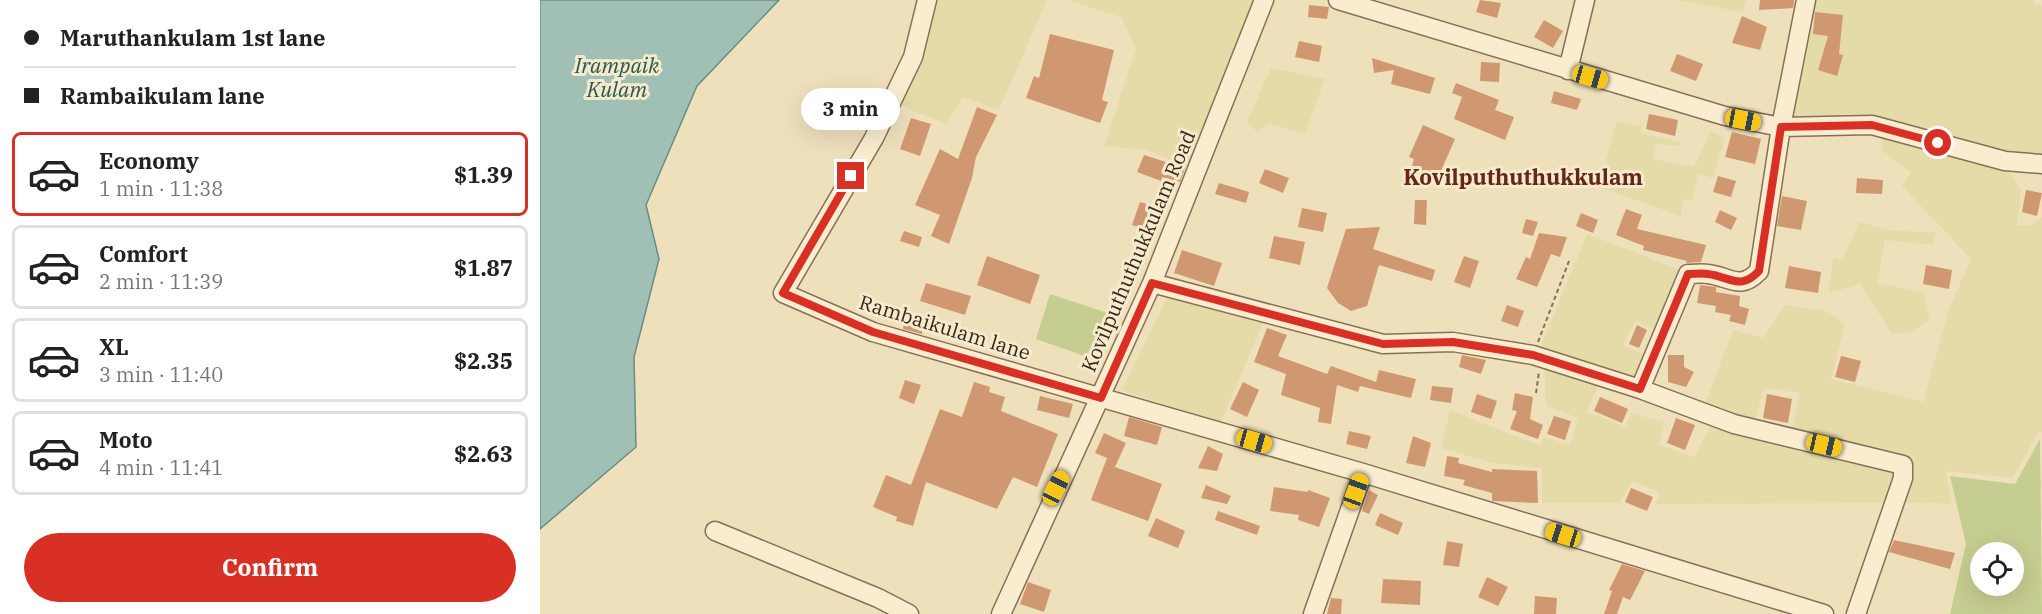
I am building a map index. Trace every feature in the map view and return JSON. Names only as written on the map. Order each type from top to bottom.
[{"type":"street","name":"Rambaikulam lane","points":[[927,0],[913,57],[879,128],[783,293],[873,332],[1101,398]]},
{"type":"street","name":"Kovilputhuthukkulam Road","points":[[1004,613],[1056,488],[1101,398],[1152,283],[1264,0]]},
{"type":"street","points":[[1338,0],[1725,116],[1781,127],[1872,125],[2005,161],[2042,164]]},
{"type":"street","points":[[1568,70],[1585,0]]},
{"type":"street","points":[[1640,389],[1688,274],[1709,274],[1738,282],[1750,280],[1759,271],[1781,127],[1806,0]]},
{"type":"street","points":[[1152,283],[1383,344],[1453,342],[1533,355],[1640,389],[1734,424],[1903,465],[1903,478],[1856,614]]},
{"type":"street","points":[[1101,398],[1363,473],[1813,613]]},
{"type":"street","points":[[1313,614],[1363,473]]},
{"type":"street","points":[[715,531],[878,598],[909,614]]},
{"type":"path","points":[[1536,393],[1540,370],[1533,355],[1569,261]]},
{"type":"shaded area","points":[[930,0],[1047,0],[999,110],[963,97],[947,124],[896,104]]},
{"type":"shaded area","points":[[1067,0],[1272,0],[1197,171],[1146,150],[1104,146],[1136,49],[1121,17]]},
{"type":"shaded area","points":[[1675,0],[1746,0],[1743,12]]},
{"type":"shaded area","points":[[1813,0],[2034,0],[2033,4],[2042,5],[2042,157],[2009,153],[1874,119],[1789,121]]},
{"type":"shaded area","points":[[1271,68],[1325,79],[1305,134],[1269,124],[1257,132],[1247,121]]},
{"type":"shaded area","points":[[1617,121],[1641,126],[1642,133],[1681,142],[1680,146],[1656,144],[1653,159],[1694,167],[1711,131],[1725,138],[1713,178],[1698,174],[1693,200],[1683,199],[1681,216],[1604,189],[1610,174],[1606,160]]},
{"type":"shaded area","points":[[1880,131],[2004,164],[2021,190],[2017,225],[2031,225],[2042,217],[2042,432],[2039,432],[2012,478],[1946,471],[1952,504],[1902,502],[1912,464],[1791,432],[1800,393],[1764,388],[1755,421],[1704,407],[1733,330],[1763,338],[1785,305],[1827,311],[1845,324],[1831,379],[1923,402],[1949,309],[1971,259],[1902,186],[1911,173],[1882,150]]},
{"type":"shaded area","points":[[1859,222],[1893,231],[1937,232],[1932,245],[1885,240],[1877,283],[1924,293],[1930,320],[1909,333],[1891,333],[1860,284],[1829,293],[1833,258],[1843,259]]},
{"type":"shaded area","points":[[1587,234],[1683,271],[1655,329],[1635,321],[1623,346],[1646,355],[1637,382],[1538,353]]},
{"type":"shaded area","points":[[1168,296],[1264,321],[1220,424],[1122,390]]},
{"type":"shaded area","points":[[1544,364],[1601,380],[1586,412],[1626,427],[1631,413],[1665,422],[1659,445],[1694,457],[1712,423],[1900,470],[1889,503],[1656,504],[1660,492],[1632,481],[1619,503],[1542,503],[1542,468],[1493,463],[1441,448],[1450,410],[1539,445],[1544,437],[1570,445],[1578,418],[1546,406]]},
{"type":"green space","points":[[1050,294],[1111,314],[1093,359],[1036,339]]},
{"type":"green space","points":[[2040,439],[2042,614],[1950,614],[1966,544],[1950,476],[2015,484]]},
{"type":"water","name":"Irampaik Kulam","points":[[540,0],[779,0],[697,86],[646,205],[659,259],[634,357],[636,447],[540,529]]},
{"type":"building","points":[[1480,0],[1501,3],[1497,18],[1476,12]]},
{"type":"building","points":[[1760,0],[1794,0],[1794,2],[1793,8],[1759,10]]},
{"type":"building","points":[[1309,5],[1329,7],[1327,19],[1308,17]]},
{"type":"building","points":[[1815,12],[1843,15],[1839,54],[1843,55],[1837,76],[1818,70],[1828,36],[1813,34]]},
{"type":"building","points":[[1742,16],[1767,27],[1760,50],[1732,43]]},
{"type":"building","points":[[1544,20],[1563,31],[1553,48],[1534,37]]},
{"type":"building","points":[[1050,34],[1114,50],[1102,100],[1108,102],[1100,123],[1026,98],[1034,76],[1039,78]]},
{"type":"building","points":[[1299,41],[1322,46],[1319,62],[1295,57]]},
{"type":"building","points":[[1677,54],[1703,64],[1696,81],[1670,71]]},
{"type":"building","points":[[1372,58],[1435,78],[1430,94],[1391,84],[1394,70],[1374,73]]},
{"type":"building","points":[[1481,62],[1500,63],[1499,82],[1480,81]]},
{"type":"building","points":[[1456,83],[1499,100],[1495,110],[1514,117],[1505,140],[1454,119],[1462,97],[1452,93]]},
{"type":"building","points":[[1554,91],[1581,99],[1577,110],[1551,103]]},
{"type":"building","points":[[977,107],[997,115],[976,157],[972,178],[949,244],[931,236],[940,215],[915,205],[940,149],[958,159]]},
{"type":"building","points":[[1649,114],[1678,120],[1675,136],[1646,129]]},
{"type":"building","points":[[911,118],[931,124],[920,156],[900,149]]},
{"type":"building","points":[[1423,125],[1455,139],[1437,180],[1410,172],[1414,159],[1409,157]]},
{"type":"building","points":[[1732,132],[1761,139],[1755,164],[1725,157]]},
{"type":"building","points":[[1144,155],[1185,168],[1180,182],[1162,177],[1161,181],[1137,172]]},
{"type":"building","points":[[1265,169],[1289,178],[1283,193],[1259,183]]},
{"type":"building","points":[[1718,176],[1736,181],[1731,197],[1713,192]]},
{"type":"building","points":[[1857,178],[1883,180],[1882,194],[1856,193]]},
{"type":"building","points":[[1219,183],[1249,192],[1246,203],[1215,194]]},
{"type":"building","points":[[2026,190],[2042,193],[2037,216],[2022,212]]},
{"type":"building","points":[[1782,196],[1807,201],[1801,230],[1777,226]]},
{"type":"building","points":[[1415,200],[1427,200],[1426,225],[1414,224]]},
{"type":"building","points":[[1140,202],[1151,205],[1144,229],[1132,225]]},
{"type":"building","points":[[1302,208],[1327,213],[1323,232],[1298,227]]},
{"type":"building","points":[[1626,209],[1642,215],[1637,229],[1706,245],[1701,262],[1686,263],[1687,261],[1643,250],[1644,246],[1616,235]]},
{"type":"building","points":[[1720,210],[1737,218],[1731,230],[1715,222]]},
{"type":"building","points":[[1581,213],[1598,220],[1593,233],[1576,226]]},
{"type":"building","points":[[1526,219],[1538,222],[1533,236],[1522,233]]},
{"type":"building","points":[[1380,227],[1373,249],[1435,270],[1432,281],[1379,265],[1367,306],[1351,311],[1338,303],[1327,288],[1346,229]]},
{"type":"building","points":[[904,231],[922,237],[919,247],[900,241]]},
{"type":"building","points":[[1539,233],[1567,237],[1560,257],[1551,254],[1537,287],[1516,279],[1526,257],[1530,259]]},
{"type":"building","points":[[1274,236],[1305,242],[1300,265],[1269,258]]},
{"type":"building","points":[[1182,250],[1222,263],[1214,286],[1174,273]]},
{"type":"building","points":[[987,256],[1040,275],[1030,304],[977,285]]},
{"type":"building","points":[[1464,256],[1479,261],[1470,288],[1454,282]]},
{"type":"building","points":[[1926,265],[1952,270],[1949,289],[1923,284]]},
{"type":"building","points":[[1789,266],[1821,272],[1818,293],[1785,288]]},
{"type":"building","points":[[926,283],[971,296],[965,315],[920,301]]},
{"type":"building","points":[[1700,285],[1716,287],[1716,292],[1740,296],[1739,306],[1749,309],[1745,325],[1729,321],[1731,315],[1715,312],[1716,306],[1697,303]]},
{"type":"building","points":[[1507,305],[1524,311],[1518,327],[1501,321]]},
{"type":"building","points":[[904,323],[923,324],[922,334],[903,329]]},
{"type":"building","points":[[1637,325],[1647,330],[1639,348],[1629,344]]},
{"type":"building","points":[[1267,328],[1287,335],[1278,356],[1327,374],[1331,366],[1376,382],[1379,370],[1416,379],[1411,398],[1360,386],[1358,392],[1337,385],[1331,424],[1318,422],[1320,408],[1281,395],[1286,374],[1254,362]]},
{"type":"building","points":[[1462,355],[1486,360],[1481,374],[1459,367]]},
{"type":"building","points":[[1668,355],[1684,355],[1684,367],[1694,372],[1686,387],[1668,382]]},
{"type":"building","points":[[1841,356],[1861,361],[1855,382],[1835,377]]},
{"type":"building","points":[[905,380],[921,385],[914,404],[899,398]]},
{"type":"building","points":[[974,382],[990,387],[989,392],[1005,397],[1001,411],[1058,434],[1037,487],[1013,477],[997,509],[926,482],[913,526],[896,521],[897,517],[873,507],[886,475],[911,485],[940,409],[962,417]]},
{"type":"building","points":[[1243,382],[1259,390],[1247,417],[1230,409]]},
{"type":"building","points":[[1432,386],[1453,388],[1451,403],[1430,400]]},
{"type":"building","points":[[1515,393],[1533,397],[1530,419],[1543,425],[1538,439],[1510,429],[1517,411],[1512,410]]},
{"type":"building","points":[[1477,394],[1497,401],[1491,419],[1471,412]]},
{"type":"building","points":[[1767,394],[1792,399],[1788,423],[1763,418]]},
{"type":"building","points":[[1040,396],[1073,404],[1069,418],[1037,410]]},
{"type":"building","points":[[1600,397],[1628,409],[1622,423],[1594,411]]},
{"type":"building","points":[[1554,416],[1571,421],[1565,440],[1547,434]]},
{"type":"building","points":[[1129,417],[1162,427],[1157,445],[1124,436]]},
{"type":"building","points":[[1676,418],[1695,425],[1685,450],[1667,443]]},
{"type":"building","points":[[1349,431],[1371,436],[1367,449],[1346,444]]},
{"type":"building","points":[[1104,433],[1126,443],[1115,467],[1162,484],[1148,521],[1091,500],[1107,458],[1095,453]]},
{"type":"building","points":[[1413,436],[1431,443],[1425,467],[1406,463]]},
{"type":"building","points":[[1208,446],[1223,454],[1217,471],[1198,468]]},
{"type":"building","points":[[1447,456],[1459,458],[1458,463],[1492,472],[1492,469],[1537,471],[1538,503],[1492,501],[1492,493],[1463,485],[1465,480],[1444,476]]},
{"type":"building","points":[[1206,485],[1231,496],[1227,504],[1201,498]]},
{"type":"building","points":[[1274,487],[1308,492],[1308,490],[1330,498],[1319,527],[1298,520],[1299,515],[1270,511]]},
{"type":"building","points":[[1631,488],[1653,497],[1647,511],[1625,502]]},
{"type":"building","points":[[1369,490],[1378,495],[1369,514],[1362,511]]},
{"type":"building","points":[[1218,511],[1260,526],[1257,535],[1215,520]]},
{"type":"building","points":[[1380,513],[1403,523],[1398,535],[1375,525]]},
{"type":"building","points":[[1156,518],[1185,531],[1178,548],[1148,536]]},
{"type":"building","points":[[1894,540],[1955,553],[1950,569],[1889,552]]},
{"type":"building","points":[[1447,541],[1463,544],[1459,567],[1443,565]]},
{"type":"building","points":[[1622,564],[1645,571],[1630,600],[1623,597],[1617,614],[1604,614],[1612,591],[1609,590]]},
{"type":"building","points":[[1487,577],[1508,587],[1498,606],[1478,597]]},
{"type":"building","points":[[1383,579],[1421,581],[1420,605],[1381,603]]},
{"type":"building","points":[[1028,582],[1051,590],[1044,612],[1020,604]]},
{"type":"building","points":[[1535,596],[1557,598],[1556,614],[1534,614]]},
{"type":"building","points":[[1331,598],[1342,599],[1341,614],[1327,614]]},
{"type":"district","name":"Kovilputhuthukkulam","points":[[1523,176]]},
{"type":"route","points":[[851,176],[783,293],[873,332],[1101,398],[1152,283],[1383,344],[1426,345],[1453,342],[1533,355],[1640,389],[1688,274],[1709,274],[1738,282],[1750,280],[1759,271],[1781,127],[1872,125],[1938,143]]}]
